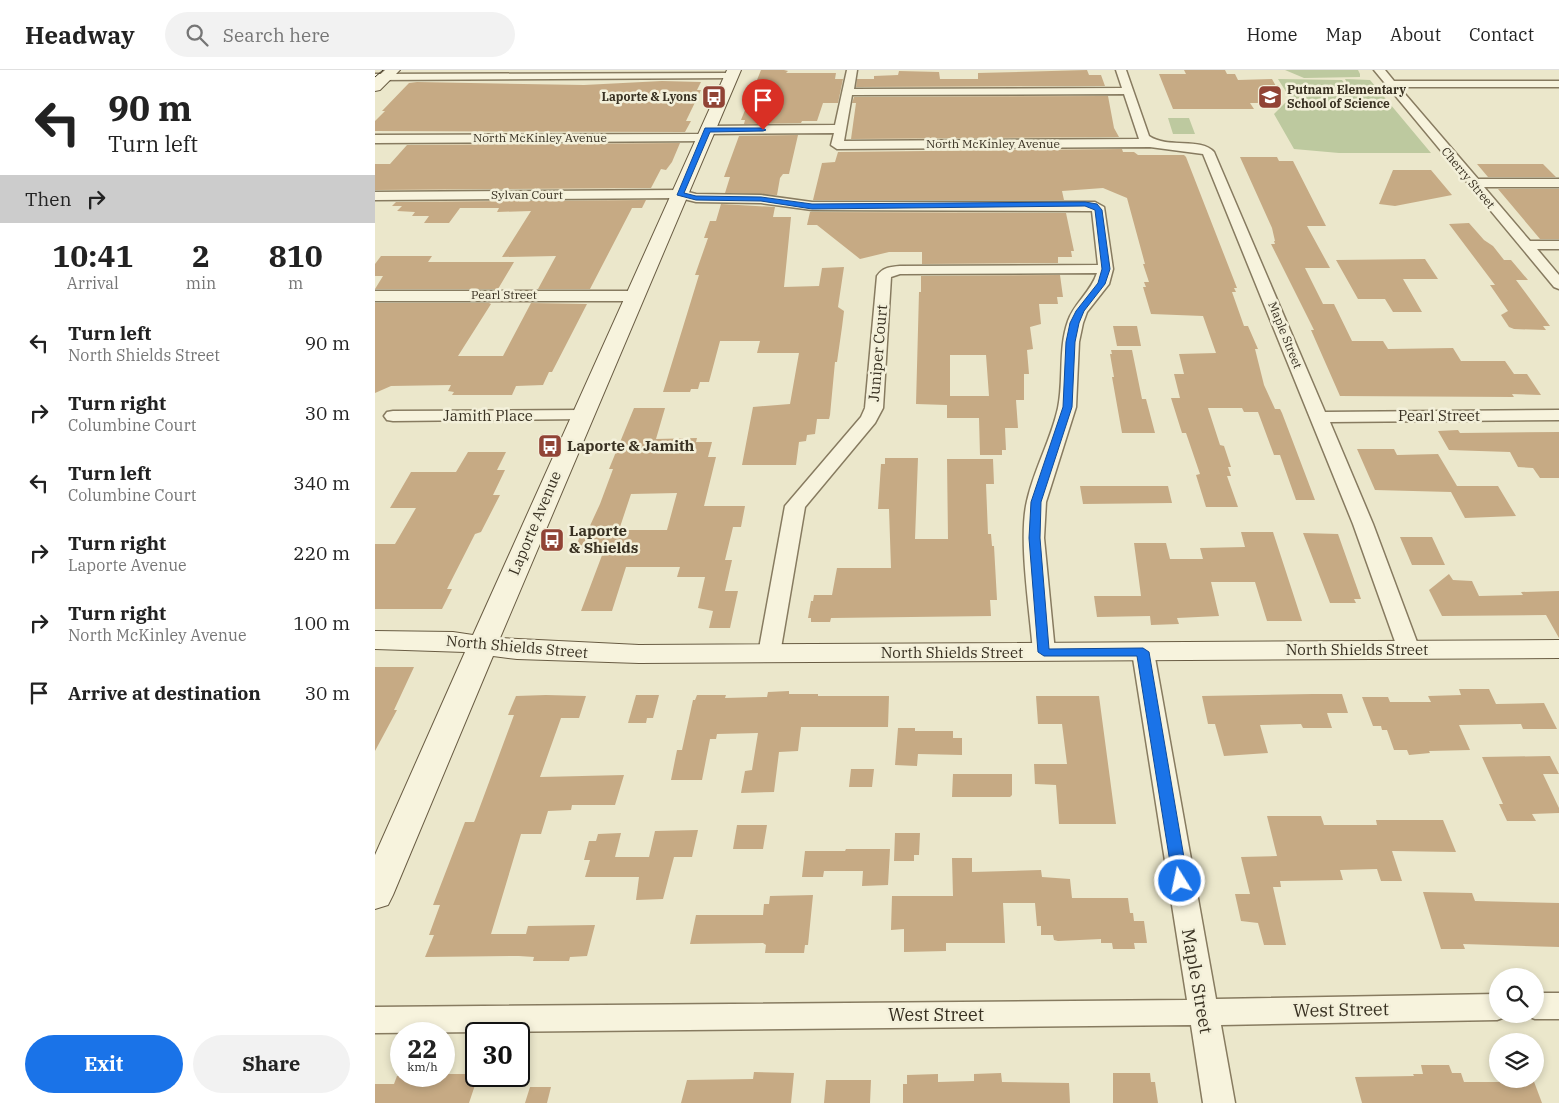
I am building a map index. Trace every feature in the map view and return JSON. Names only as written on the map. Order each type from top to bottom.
[{"type":"street","points":[[839,129],[852,70]]},
{"type":"street","points":[[1121,70],[1144,138],[1150,143]]},
{"type":"street","name":"Cherry Street","points":[[1379,70],[1559,284]]},
{"type":"street","points":[[382,78],[733,73]]},
{"type":"street","name":"Laporte Avenue","points":[[375,895],[634,296],[733,73]]},
{"type":"street","points":[[1521,74],[1532,84]]},
{"type":"street","points":[[1391,84],[1559,84]]},
{"type":"street","points":[[847,92],[1128,91]]},
{"type":"street","name":"North McKinley Avenue","points":[[375,139],[706,134],[839,129],[837,145],[1150,143]]},
{"type":"street","name":"Maple Street","points":[[1150,143],[1204,149],[1209,152],[1363,524],[1409,650]]},
{"type":"street","points":[[1473,183],[1559,183]]},
{"type":"street","name":"Sylvan Court","points":[[375,196],[680,194],[696,198],[761,199],[812,206],[1095,206],[1099,210],[1106,269]]},
{"type":"street","points":[[1525,245],[1559,245]]},
{"type":"street","points":[[1044,652],[1034,538],[1036,502],[1067,407],[1071,342],[1075,323],[1080,311],[1101,284],[1106,269]]},
{"type":"street","name":"Juniper Court","points":[[769,654],[795,506],[869,419],[874,408],[884,276],[890,272],[900,270],[1106,269]]},
{"type":"street","name":"Pearl Street","points":[[375,296],[634,296]]},
{"type":"street","name":"Jamith Place","points":[[393,416],[583,415]]},
{"type":"street","name":"Pearl Street","points":[[1318,417],[1559,415]]},
{"type":"street","name":"North Shields Street","points":[[375,640],[453,641],[517,650],[578,653],[769,654],[1559,649]]},
{"type":"street","name":"Maple Street","points":[[1143,652],[1202,1012],[1219,1103]]},
{"type":"street","points":[[1544,1006],[1559,1006]]},
{"type":"street","name":"West Street","points":[[375,1020],[1202,1012],[1489,1007]]},
{"type":"green space","points":[[1285,70],[1358,70],[1360,77],[1304,78]]},
{"type":"green space","points":[[1278,79],[1342,80],[1354,96],[1345,79],[1370,80],[1431,153],[1339,153],[1294,149],[1274,114],[1290,98]]},
{"type":"green space","points":[[1168,118],[1189,118],[1195,134],[1173,134]]},
{"type":"building","points":[[761,70],[788,71],[786,73],[836,73],[835,79],[843,79],[838,103],[823,103],[817,121],[744,124],[745,120],[741,120]]},
{"type":"building","points":[[1087,70],[1089,75],[1101,75],[1105,86],[856,87],[857,79],[874,79],[874,76],[898,75],[899,71],[939,72],[940,79],[978,79],[978,73]]},
{"type":"building","points":[[1184,70],[1225,70],[1227,74],[1235,74],[1238,80],[1272,79],[1282,97],[1276,97],[1275,103],[1250,103],[1254,109],[1173,109],[1159,74],[1186,74]]},
{"type":"building","points":[[662,81],[701,82],[697,90],[701,90],[686,121],[691,121],[685,132],[375,131],[375,121],[385,111],[382,111],[409,83],[584,85]]},
{"type":"building","points":[[1108,96],[1114,128],[1119,137],[851,139],[856,103],[852,103],[854,97]]},
{"type":"building","points":[[798,135],[789,174],[783,174],[780,178],[777,195],[725,193],[730,177],[724,177],[739,136]]},
{"type":"building","points":[[680,143],[672,162],[666,170],[661,169],[651,188],[375,190],[375,164],[390,164],[407,145]]},
{"type":"building","points":[[1122,149],[1123,152],[1134,152],[1138,155],[1184,155],[1186,157],[1237,288],[1234,288],[1236,292],[1232,292],[1244,326],[1248,326],[1258,349],[1255,349],[1264,385],[1275,409],[1280,409],[1282,413],[1315,500],[1296,500],[1280,455],[1274,455],[1258,412],[1244,412],[1242,408],[1208,408],[1220,445],[1224,446],[1231,467],[1228,467],[1231,476],[1227,476],[1238,507],[1206,507],[1196,475],[1200,474],[1186,433],[1182,433],[1171,398],[1180,398],[1174,374],[1184,374],[1179,354],[1216,353],[1203,316],[1151,314],[1143,287],[1146,287],[1144,282],[1149,282],[1127,198],[1103,188],[1062,191],[1064,200],[813,200],[822,163],[835,162],[838,152]]},
{"type":"building","points":[[1240,157],[1277,157],[1279,161],[1293,161],[1326,226],[1307,226],[1330,268],[1305,268],[1323,304],[1334,304],[1352,341],[1383,341],[1388,349],[1453,348],[1461,361],[1505,361],[1514,374],[1527,374],[1541,395],[1512,394],[1514,397],[1340,396],[1311,330],[1314,330],[1271,244],[1275,244],[1272,228]]},
{"type":"building","points":[[1477,164],[1543,164],[1556,177],[1488,177]]},
{"type":"building","points":[[1393,170],[1431,170],[1452,195],[1395,206],[1379,204]]},
{"type":"building","points":[[1498,189],[1559,189],[1559,239],[1540,239]]},
{"type":"building","points":[[646,200],[642,208],[632,208],[590,289],[538,289],[556,256],[502,257],[531,211],[497,212],[499,208],[460,208],[449,223],[424,223],[429,216],[412,216],[415,212],[397,211],[402,206],[392,206],[396,202]]},
{"type":"building","points":[[721,204],[775,207],[773,217],[791,217],[784,287],[819,286],[822,268],[844,267],[838,307],[844,311],[837,362],[835,362],[830,415],[829,419],[817,419],[815,434],[807,435],[806,441],[799,442],[796,465],[742,465],[753,407],[790,404],[799,353],[757,353],[760,341],[720,341],[709,382],[700,382],[698,389],[691,389],[690,392],[663,392],[699,275],[695,275],[708,238],[704,238],[710,221],[716,221]]},
{"type":"building","points":[[810,212],[1066,213],[1074,251],[1071,251],[1072,257],[1058,257],[1058,263],[922,264],[922,252],[889,252],[860,259],[817,225],[807,225]]},
{"type":"building","points":[[1469,223],[1484,240],[1493,246],[1504,260],[1511,260],[1528,280],[1516,280],[1550,326],[1543,326],[1546,330],[1514,329],[1509,327],[1501,315],[1508,311],[1490,285],[1495,285],[1449,224]]},
{"type":"building","points":[[381,256],[432,256],[428,262],[514,262],[498,289],[375,289],[383,276],[375,276],[375,264]]},
{"type":"building","points":[[1425,259],[1438,279],[1403,279],[1422,312],[1393,312],[1385,299],[1358,299],[1336,260]]},
{"type":"building","points":[[1060,275],[1063,297],[1057,297],[1058,304],[1039,304],[1041,324],[1030,327],[1033,349],[1027,350],[1029,374],[1024,374],[1024,400],[1016,400],[1018,428],[1005,428],[1006,450],[1002,450],[1002,455],[980,455],[979,418],[947,418],[947,405],[916,404],[921,276]],"holes":[[[950,355],[986,355],[989,396],[950,396]]]},
{"type":"building","points":[[375,303],[491,304],[458,356],[503,356],[531,303],[587,304],[552,372],[549,372],[543,385],[516,386],[512,395],[452,395],[454,392],[448,391],[451,385],[391,386],[375,393]]},
{"type":"building","points":[[1113,326],[1137,326],[1141,346],[1117,346]]},
{"type":"building","points":[[1111,350],[1132,350],[1142,399],[1146,399],[1155,433],[1122,433],[1112,377],[1114,377]]},
{"type":"building","points":[[634,408],[665,408],[656,439],[697,438],[696,442],[712,442],[708,457],[716,457],[704,506],[745,506],[741,527],[733,527],[725,560],[732,560],[725,591],[738,591],[730,628],[709,628],[713,611],[698,608],[705,577],[677,577],[680,567],[626,567],[612,611],[581,611],[604,550],[575,550],[582,530],[588,530],[600,504],[613,469],[609,469]],"holes":[[[677,493],[667,530],[619,530],[631,494]]]},
{"type":"building","points":[[1458,430],[1460,433],[1559,432],[1559,478],[1540,478],[1533,468],[1518,467],[1510,452],[1449,450],[1438,431]]},
{"type":"building","points":[[1357,449],[1394,449],[1397,455],[1438,454],[1457,486],[1498,486],[1516,516],[1465,518],[1451,492],[1375,490]]},
{"type":"building","points":[[468,452],[506,452],[497,470],[505,470],[493,495],[500,495],[481,532],[475,534],[447,589],[452,589],[442,609],[375,609],[375,544],[395,544],[416,508],[390,508],[411,472],[456,472]]},
{"type":"building","points":[[885,458],[918,458],[915,539],[948,539],[947,459],[993,459],[994,484],[986,484],[988,534],[991,534],[992,546],[994,546],[997,600],[990,600],[991,616],[831,618],[830,622],[811,622],[811,618],[808,618],[814,595],[832,595],[837,568],[891,568],[889,509],[878,509],[881,464],[885,464]]},
{"type":"building","points":[[1080,486],[1168,486],[1172,503],[1083,504]]},
{"type":"building","points":[[1241,532],[1273,532],[1302,621],[1267,621],[1255,582],[1211,582],[1219,616],[1177,618],[1179,624],[1151,625],[1150,616],[1097,617],[1094,596],[1141,596],[1134,543],[1166,543],[1170,559],[1203,559],[1200,548],[1245,547]]},
{"type":"building","points":[[1303,533],[1338,534],[1361,599],[1354,599],[1356,603],[1330,603]]},
{"type":"building","points":[[1400,537],[1432,537],[1445,565],[1412,565]]},
{"type":"building","points":[[1449,574],[1453,580],[1472,581],[1479,596],[1523,595],[1521,592],[1559,591],[1559,638],[1546,615],[1442,616],[1429,590]]},
{"type":"building","points":[[375,667],[414,667],[394,710],[397,710],[375,751]]},
{"type":"building","points":[[1459,689],[1489,689],[1496,704],[1544,703],[1557,729],[1523,729],[1521,724],[1459,725],[1470,750],[1429,751],[1430,753],[1409,755],[1407,750],[1394,750],[1387,730],[1382,730],[1381,726],[1373,726],[1362,697],[1388,697],[1390,702],[1431,702],[1428,696],[1461,695]]},
{"type":"building","points":[[789,691],[789,694],[818,694],[818,696],[889,696],[888,727],[801,727],[798,751],[779,752],[774,792],[741,793],[745,771],[752,770],[758,733],[717,734],[716,739],[710,739],[702,780],[671,780],[677,750],[682,750],[693,700],[695,700],[697,695],[726,695],[725,698],[767,697],[768,692]]},
{"type":"building","points":[[1342,694],[1348,713],[1327,713],[1332,728],[1303,728],[1301,724],[1260,725],[1268,753],[1224,756],[1215,724],[1208,724],[1202,696]]},
{"type":"building","points":[[636,695],[659,695],[653,718],[647,718],[646,723],[628,723]]},
{"type":"building","points":[[516,696],[586,696],[579,718],[561,718],[540,777],[624,775],[615,805],[572,805],[571,810],[548,811],[541,834],[521,834],[491,934],[526,934],[528,926],[595,925],[587,956],[570,957],[569,961],[533,961],[534,957],[519,956],[425,957],[434,935],[429,935],[440,905],[433,905],[465,822],[474,822],[475,820],[514,715],[508,715]]},
{"type":"building","points":[[1036,696],[1099,696],[1116,824],[1059,824],[1056,785],[1035,784],[1034,764],[1067,764],[1062,724],[1038,724]]},
{"type":"building","points":[[898,728],[915,728],[915,731],[953,731],[953,738],[962,738],[962,755],[918,754],[917,766],[895,765]]},
{"type":"building","points":[[1550,756],[1559,774],[1543,774],[1559,808],[1559,813],[1532,814],[1536,821],[1507,821],[1499,804],[1503,804],[1482,757]]},
{"type":"building","points":[[851,769],[874,769],[872,787],[849,787]]},
{"type":"building","points":[[953,774],[1012,774],[1012,795],[1010,797],[952,797]]},
{"type":"building","points":[[1267,816],[1321,816],[1324,825],[1377,825],[1376,820],[1443,820],[1456,852],[1392,851],[1402,881],[1381,881],[1377,869],[1340,870],[1343,880],[1280,881],[1281,887],[1273,887],[1286,945],[1264,945],[1258,923],[1241,921],[1235,894],[1250,894],[1241,857],[1277,856]]},
{"type":"building","points":[[737,825],[767,825],[763,849],[733,849]]},
{"type":"building","points":[[698,830],[692,857],[674,857],[663,899],[636,900],[639,877],[585,877],[590,860],[584,860],[589,841],[596,841],[598,834],[621,833],[615,857],[649,857],[655,831]]},
{"type":"building","points":[[895,833],[920,833],[919,855],[914,855],[914,861],[894,861]]},
{"type":"building","points":[[846,849],[890,849],[888,885],[862,886],[863,871],[824,871],[823,877],[802,877],[805,851],[845,851]]},
{"type":"building","points":[[952,858],[972,858],[972,872],[1041,870],[1042,877],[1070,879],[1072,898],[1128,898],[1130,913],[1133,913],[1134,921],[1144,921],[1147,943],[1134,943],[1135,949],[1113,949],[1112,943],[1101,943],[1101,939],[1054,940],[1053,935],[1041,935],[1041,926],[1037,926],[1035,903],[1003,903],[1005,943],[946,943],[946,951],[904,952],[904,929],[891,930],[892,896],[953,896]]},
{"type":"building","points":[[1423,892],[1472,893],[1475,901],[1559,903],[1559,947],[1463,944],[1465,949],[1441,949]]},
{"type":"building","points":[[813,895],[808,945],[805,945],[804,953],[765,953],[766,945],[763,943],[690,944],[696,915],[763,915],[764,904],[769,904],[770,896]]},
{"type":"building","points":[[1421,1065],[1449,1065],[1452,1073],[1461,1073],[1464,1082],[1489,1082],[1489,1088],[1536,1088],[1542,1103],[1362,1103],[1355,1077],[1414,1076],[1413,1074],[1423,1074]]},
{"type":"building","points":[[754,1072],[794,1073],[791,1103],[681,1103],[687,1080],[753,1079]]},
{"type":"building","points":[[1001,1073],[1002,1082],[1069,1083],[1070,1103],[903,1103],[903,1084],[907,1084],[907,1075],[938,1074],[938,1082],[974,1081],[974,1074]]},
{"type":"building","points":[[1113,1073],[1150,1073],[1151,1082],[1155,1082],[1158,1103],[1113,1103]]},
{"type":"building","points":[[455,1074],[465,1074],[465,1087],[474,1087],[469,1103],[375,1103],[375,1084],[390,1084],[390,1087],[455,1087]]},
{"type":"building","points":[[826,1080],[871,1080],[870,1103],[824,1103]]},
{"type":"building","points":[[530,1087],[551,1087],[547,1103],[525,1103]]},
{"type":"tram line","points":[[375,77],[383,70]]},
{"type":"place","name":"Laporte & Lyons","points":[[714,97]]},
{"type":"place","name":"Putnam Elementary School of Science","points":[[1270,97]]},
{"type":"place","name":"Laporte & Jamith","points":[[550,446]]},
{"type":"place","name":"Laporte & Shields","points":[[552,540]]},
{"type":"route","points":[[763,130],[707,130],[680,194],[696,198],[761,199],[812,206],[1085,204],[1095,206],[1099,210],[1107,262],[1105,277],[1097,291],[1080,311],[1075,323],[1071,342],[1067,407],[1061,431],[1041,483],[1036,502],[1034,538],[1044,652],[1143,652],[1180,881]]}]
